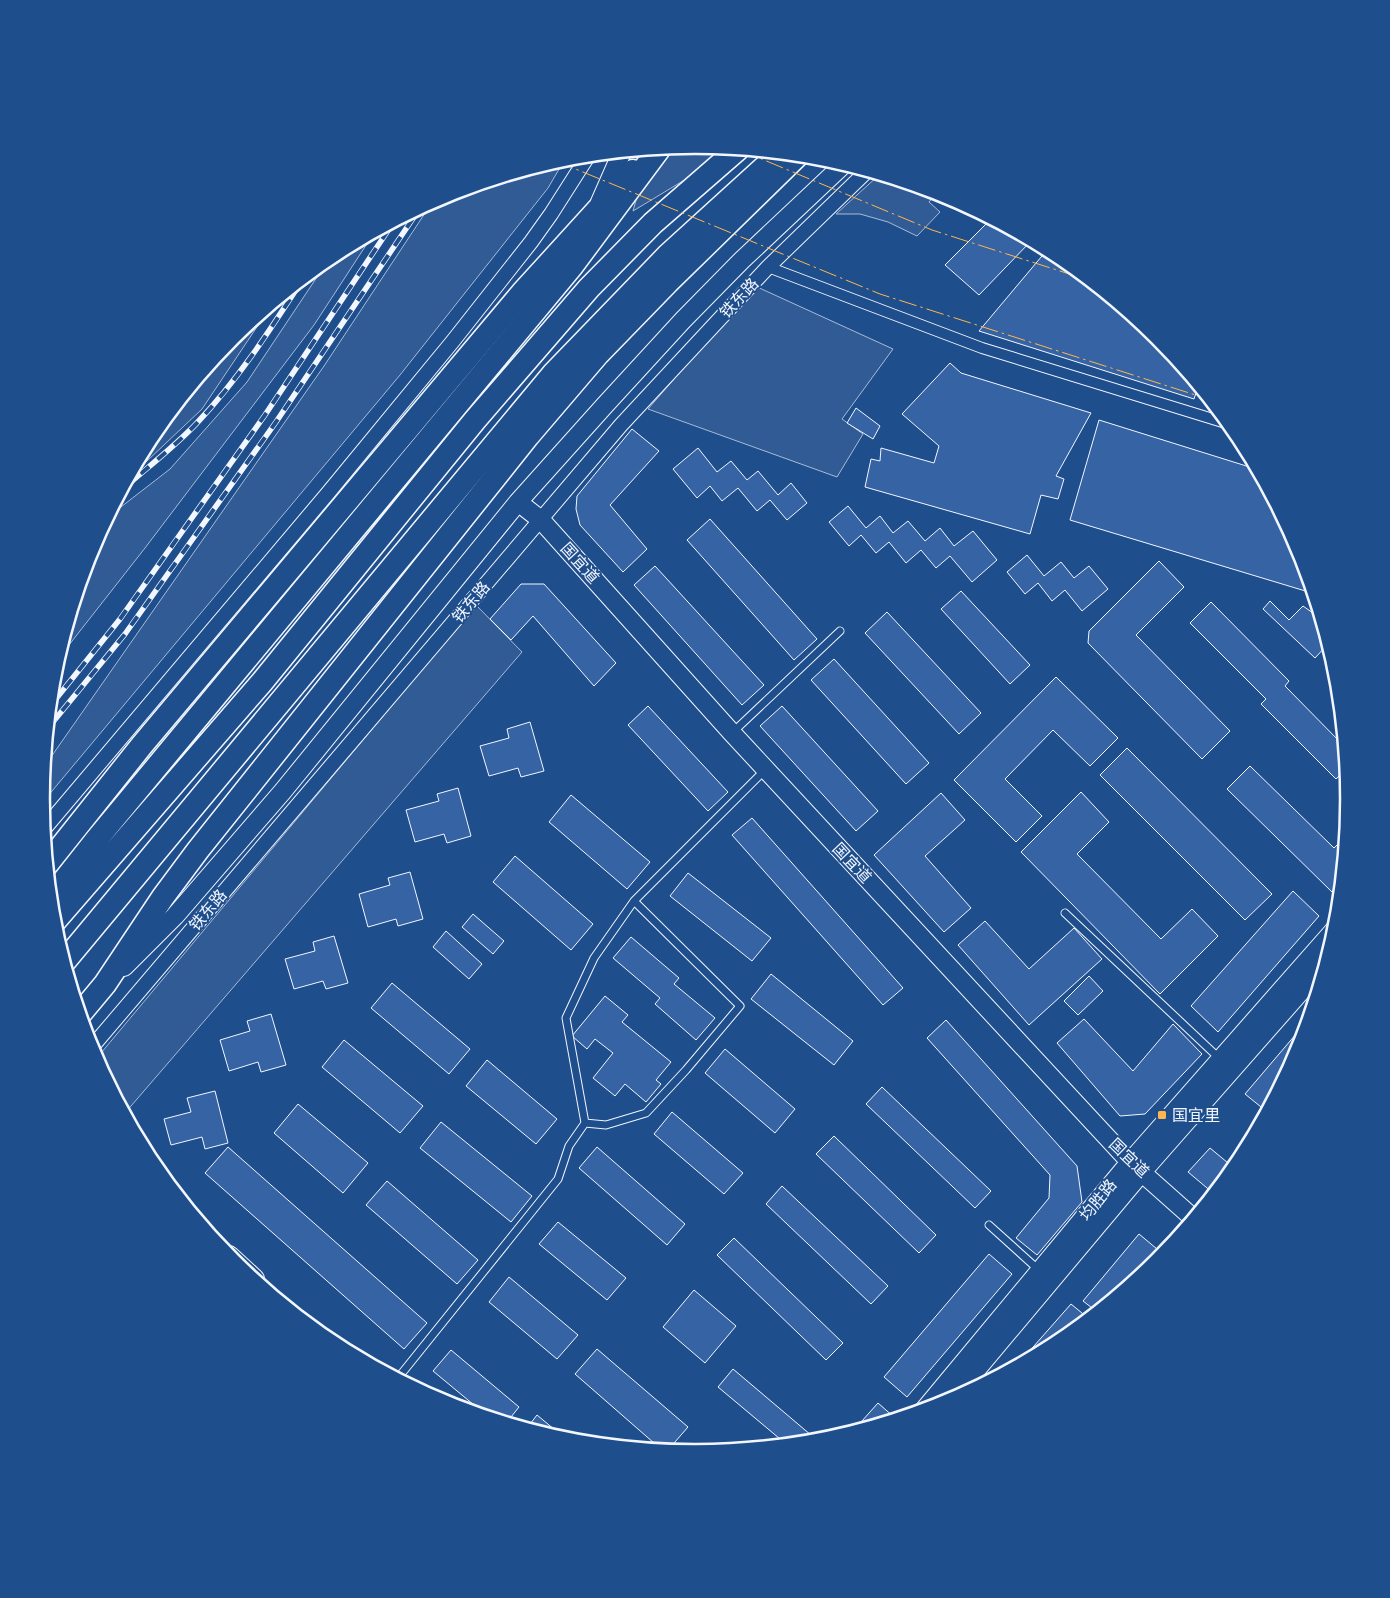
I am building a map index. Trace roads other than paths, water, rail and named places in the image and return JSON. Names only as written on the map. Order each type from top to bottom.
[{"type":"main road","points":[[57,889],[572,266],[655,155]]},
{"type":"main road","points":[[61,915],[262,682],[475,420],[589,288],[653,223],[732,155]]},
{"type":"main road","points":[[53,857],[193,685],[522,293],[648,156]]},
{"type":"main road","points":[[69,955],[553,374],[668,255],[773,159]]},
{"type":"main road","points":[[104,984],[163,897],[198,850],[528,436],[598,354],[688,262],[792,162]]},
{"type":"main road","name":"铁东路","points":[[85,1008],[104,984]]},
{"type":"street","points":[[572,266],[619,159]]},
{"type":"street","points":[[51,821],[328,493],[453,341],[531,242],[583,164]]},
{"type":"street","name":"铁东路","points":[[104,984],[175,916],[283,791],[518,502],[683,320],[742,260],[838,170]]},
{"type":"street","name":"铁东路","points":[[97,1040],[621,426],[768,267],[862,176]]},
{"type":"street","points":[[768,267],[982,348],[1217,420]]},
{"type":"street","name":"国宜道","points":[[518,502],[541,520],[732,734],[1136,1167],[1188,1214]]},
{"type":"street","name":"均胜路","points":[[963,1385],[1220,1060],[1324,942]]},
{"type":"street","name":"均胜路","points":[[934,1398],[1040,1271],[1316,974]]},
{"type":"lane","points":[[732,734],[840,631]]},
{"type":"lane","points":[[402,1373],[558,1179],[569,1146],[585,1123],[566,1018],[594,958],[634,901],[765,769]]},
{"type":"lane","points":[[585,1123],[606,1124],[646,1113],[686,1070],[740,1006],[634,901]]},
{"type":"lane","points":[[1065,913],[1220,1060]]},
{"type":"lane","points":[[989,1225],[1040,1271]]},
{"type":"railway","points":[[56,719],[125,634],[276,422],[412,220]]},
{"type":"railway","points":[[59,695],[120,619],[265,415],[386,233]]},
{"type":"railway","points":[[134,479],[179,441],[226,390],[292,295]]},
{"type":"place","name":"国宜里","points":[[1162,1115]]}]
